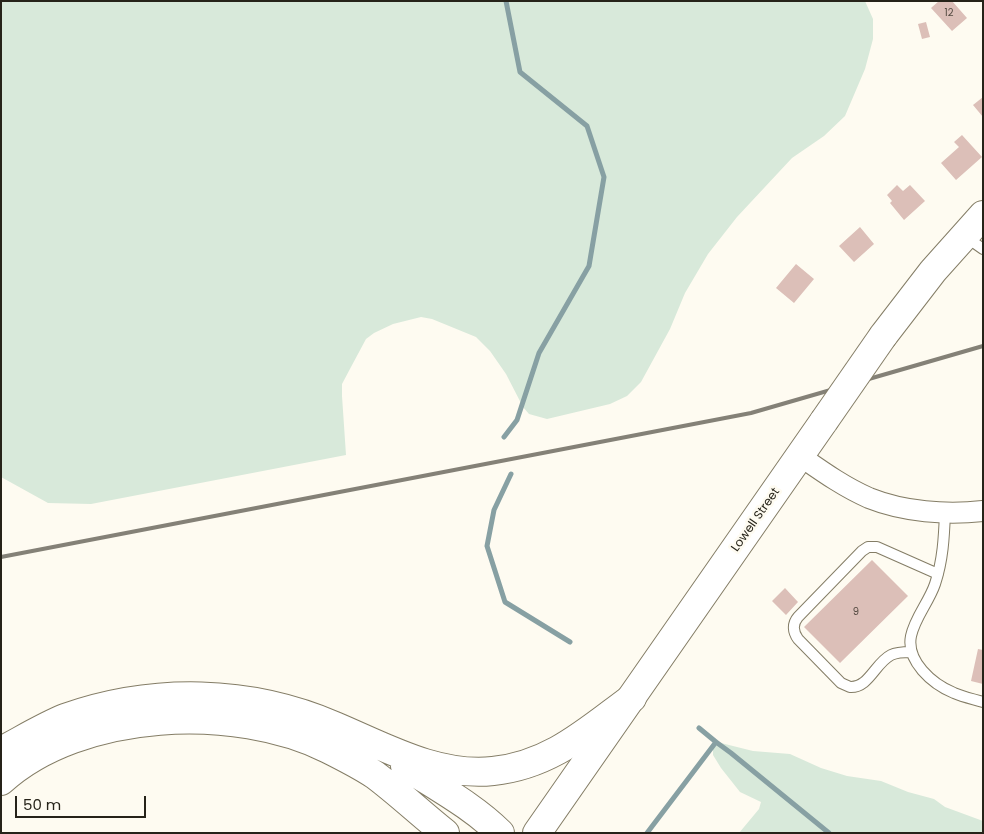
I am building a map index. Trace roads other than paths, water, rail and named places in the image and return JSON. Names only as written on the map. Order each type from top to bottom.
[{"type":"main road","name":"Lowell Street","points":[[537,833],[883,336],[914,295],[973,242],[983,215]]},
{"type":"main road","points":[[1,751],[66,718],[142,699],[180,696],[237,699],[271,704],[299,712],[400,754],[435,765],[461,771],[493,771],[523,765],[559,751],[632,698]]},
{"type":"main road","points":[[1,781],[30,760],[67,742],[101,730],[138,722],[173,719],[217,720],[294,735],[329,749],[358,765],[386,784],[445,833]]},
{"type":"main road","points":[[363,738],[462,802],[484,818],[500,833]]},
{"type":"main road","points":[[386,784],[398,800],[414,833]]},
{"type":"street","points":[[800,456],[832,479],[870,498],[908,508],[945,513],[983,510]]},
{"type":"lane","points":[[945,513],[943,549],[938,574],[931,595],[914,627],[911,637],[911,652],[918,665],[946,689],[983,702]]},
{"type":"lane","points":[[911,652],[900,652],[890,656],[862,685],[850,687],[844,685],[798,639],[794,631],[794,625],[798,617],[868,547],[877,547],[938,574]]},
{"type":"waterway","points":[[504,437],[517,420],[539,353],[589,266],[604,177],[587,126],[520,72],[506,1]]},
{"type":"waterway","points":[[511,474],[494,510],[487,546],[505,602],[570,642]]},
{"type":"waterway","points":[[647,833],[716,742],[699,728]]},
{"type":"waterway","points":[[716,742],[829,833]]},
{"type":"railway","points":[[1,557],[751,413],[983,346]]}]
